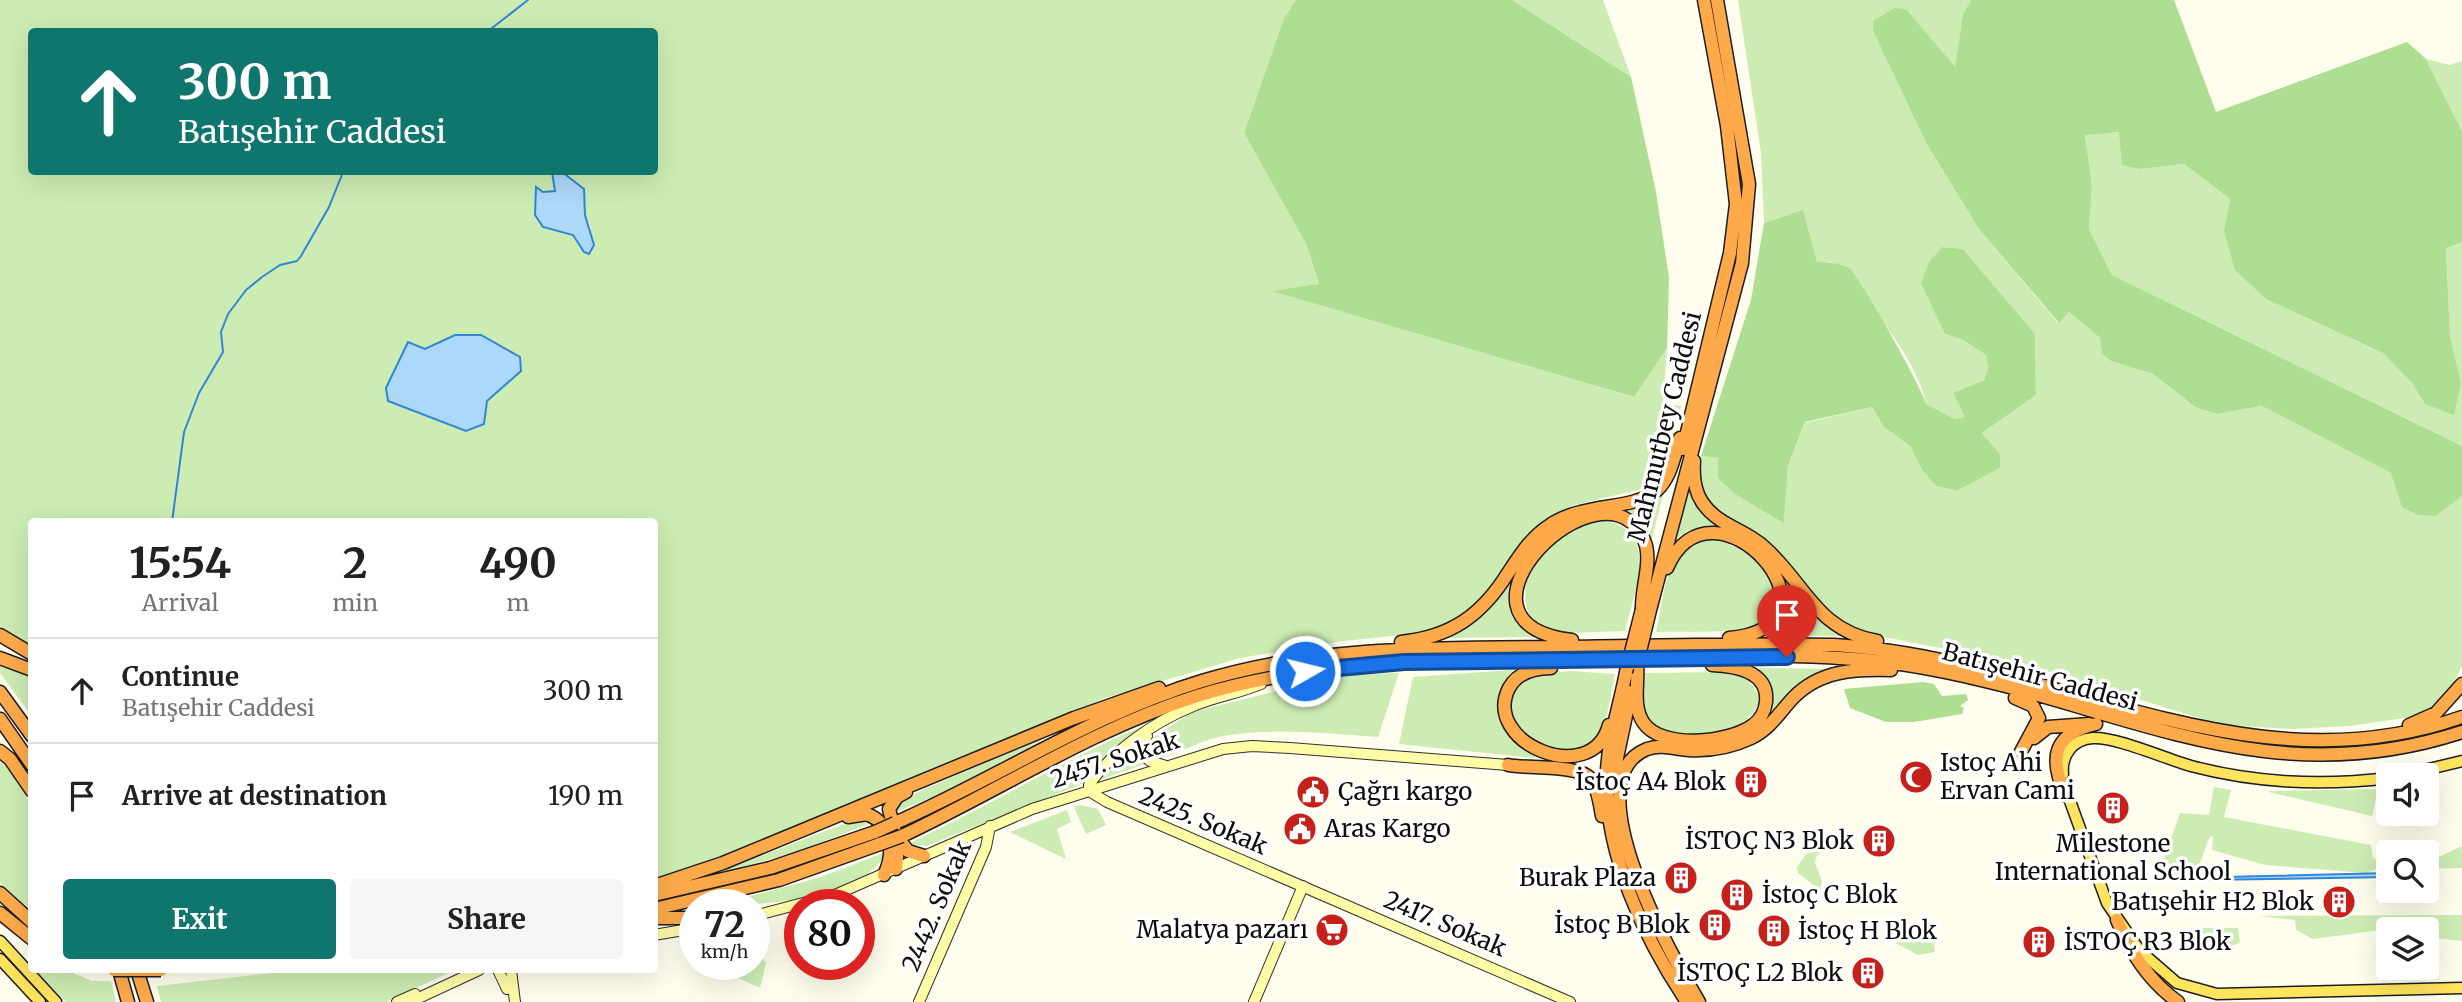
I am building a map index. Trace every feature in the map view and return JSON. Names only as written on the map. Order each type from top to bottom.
[{"type":"highway","name":"Mahmutbey Caddesi","points":[[1619,812],[1615,794],[1617,758],[1646,610],[1730,253],[1735,204],[1727,126],[1704,0]]},
{"type":"highway","name":"Mahmutbey Caddesi","points":[[1620,862],[1609,820],[1606,780],[1626,672],[1706,405],[1742,264],[1749,200],[1742,130],[1717,0]]},
{"type":"highway","points":[[1706,405],[1694,476],[1698,496],[1711,513],[1765,548],[1813,606],[1839,627],[1927,662]]},
{"type":"highway","points":[[1365,651],[1378,645],[1430,638],[1460,626],[1485,606],[1523,550],[1549,525],[1585,508],[1649,496],[1665,481],[1691,412]]},
{"type":"highway","points":[[1607,646],[1547,637],[1536,632],[1522,616],[1517,599],[1519,582],[1538,548],[1561,528],[1576,521],[1611,515],[1628,521],[1640,534],[1646,547],[1646,610]]},
{"type":"highway","points":[[1646,610],[1673,554],[1686,539],[1696,534],[1719,533],[1733,538],[1763,557],[1779,578],[1783,589],[1779,611],[1769,626],[1739,637],[1663,651]]},
{"type":"highway","points":[[1,636],[28,652]]},
{"type":"highway","points":[[798,833],[1118,700],[1172,684],[1300,659],[1365,651],[1607,646]]},
{"type":"highway","name":"Batışehir Caddesi","points":[[1607,646],[1663,651],[1927,662],[2229,734],[2280,740],[2355,740],[2431,727],[2462,717]]},
{"type":"highway","points":[[1637,664],[1638,711],[1643,723],[1657,734],[1678,739],[1713,739],[1743,731],[1759,720],[1766,707],[1766,695],[1757,677],[1736,668],[1680,663],[1663,651]]},
{"type":"highway","name":"Batışehir Caddesi","points":[[1602,659],[1663,651]]},
{"type":"highway","points":[[0,658],[28,668]]},
{"type":"highway","points":[[658,894],[770,868],[898,831],[1118,726],[1215,691],[1280,675],[1383,663],[1602,659]]},
{"type":"highway","points":[[1561,756],[1532,746],[1512,728],[1505,709],[1508,691],[1518,676],[1534,669],[1576,667],[1602,659]]},
{"type":"highway","points":[[1699,1002],[1655,919],[1629,850],[1619,812],[1625,769],[1638,754],[1648,749],[1715,749],[1744,741],[1767,727],[1806,686],[1843,670],[1927,662]]},
{"type":"highway","name":"Batışehir Caddesi","points":[[1927,662],[1970,678],[2184,738],[2239,749],[2303,755],[2353,753],[2462,734]]},
{"type":"highway","points":[[898,831],[1100,719],[1178,689],[1233,673]]},
{"type":"highway","points":[[1970,678],[2003,694],[2026,701],[2038,712],[2038,724],[2021,747],[2017,759],[2049,727],[2096,724],[2074,732],[2058,748],[2055,767],[2066,796]]},
{"type":"highway","points":[[2355,740],[2427,718],[2452,699],[2462,684]]},
{"type":"highway","points":[[1508,765],[1582,755],[1597,746],[1608,731],[1623,690]]},
{"type":"highway","points":[[0,692],[28,730]]},
{"type":"highway","points":[[0,719],[28,759]]},
{"type":"highway","points":[[924,856],[908,851],[898,831],[889,809],[897,797],[999,750]]},
{"type":"highway","points":[[0,751],[10,759],[28,785]]},
{"type":"highway","points":[[1508,765],[1575,771],[1588,776],[1595,789],[1608,838],[1654,947],[1687,1002]]},
{"type":"highway","points":[[658,885],[798,833],[852,815],[867,814],[874,816],[887,833],[892,851],[890,872]]},
{"type":"highway","points":[[890,872],[899,854],[898,831]]},
{"type":"highway","points":[[658,908],[779,880],[877,838]]},
{"type":"highway","points":[[0,893],[28,918]]},
{"type":"highway","points":[[0,913],[28,936]]},
{"type":"highway","points":[[658,918],[679,918]]},
{"type":"highway","points":[[2117,920],[2124,937],[2147,973],[2178,1002]]},
{"type":"highway","points":[[118,973],[128,1002]]},
{"type":"highway","points":[[138,973],[147,1002]]},
{"type":"main road","points":[[1088,791],[1088,785],[1102,769],[1142,735],[1194,706],[1280,675]]},
{"type":"main road","points":[[1162,723],[1141,744],[1140,751],[1150,761],[1167,766]]},
{"type":"main road","name":"Batışehir Caddesi","points":[[2376,779],[2332,783],[2248,777],[2192,766],[2092,738],[2073,745],[2064,758],[2062,773],[2066,796],[2101,889],[2117,920],[2140,951],[2169,978],[2205,992],[2286,994],[2462,988]]},
{"type":"main road","name":"2457. Sokak","points":[[770,912],[816,901],[890,872],[990,826],[1088,791],[1223,749],[1252,746],[1508,765]]},
{"type":"main road","points":[[2439,767],[2462,761]]},
{"type":"main road","name":"2425. Sokak","points":[[1088,791],[1107,802],[1303,886]]},
{"type":"main road","name":"2442. Sokak","points":[[919,1002],[986,847],[990,826]]},
{"type":"main road","points":[[969,835],[986,847]]},
{"type":"main road","points":[[1254,1002],[1303,886]]},
{"type":"main road","name":"2417. Sokak","points":[[1303,886],[1570,1002]]},
{"type":"main road","points":[[658,934],[679,931]]},
{"type":"main road","points":[[0,941],[28,972]]},
{"type":"main road","points":[[0,959],[40,1002]]},
{"type":"main road","points":[[29,973],[56,1002]]},
{"type":"main road","points":[[397,1002],[460,973]]},
{"type":"main road","points":[[410,1002],[473,973]]},
{"type":"main road","points":[[500,973],[514,1000]]},
{"type":"main road","points":[[510,973],[514,1000]]},
{"type":"green space","points":[[0,0],[1296,0],[1284,18],[1244,133],[1306,244],[1319,285],[1274,291],[1633,397],[1667,348],[1663,404],[1681,406],[1666,464],[1651,487],[1574,505],[1536,528],[1509,559],[1477,605],[1450,623],[1422,633],[1343,641],[1240,658],[1105,698],[680,874],[658,879],[658,518],[28,518],[28,645],[0,626]],"holes":[[[481,335],[520,357],[521,371],[487,401],[484,424],[466,431],[388,401],[386,388],[408,342],[425,349]]]},
{"type":"green space","points":[[1296,0],[1512,0],[1631,77],[1656,192],[1669,278],[1667,348],[1634,397],[1272,291],[1319,284],[1306,244],[1244,133],[1284,18]]},
{"type":"green space","points":[[1512,0],[1603,0],[1631,77]]},
{"type":"green space","points":[[1738,0],[1971,0],[1963,14],[1955,68],[1906,9],[1894,8],[1874,21],[1873,31],[1926,143],[1979,229],[2058,323],[2069,312],[2100,338],[2102,354],[2111,361],[2153,374],[2195,407],[2216,414],[2262,406],[2391,473],[2396,486],[2436,516],[2462,496],[2462,666],[2439,703],[2419,716],[2349,726],[2294,729],[2222,725],[2023,664],[1874,635],[1846,626],[1818,603],[1777,550],[1761,535],[1719,513],[1709,503],[1699,479],[1701,456],[1718,458],[1784,523],[1788,466],[1805,423],[1872,407],[1884,427],[1910,446],[1922,470],[1936,486],[1955,491],[2000,468],[2000,454],[1982,433],[2036,395],[2035,334],[1963,249],[1942,247],[1929,262],[1945,334],[1963,340],[1986,355],[1988,368],[1984,380],[1953,393],[1966,417],[1955,419],[1926,404],[1921,386],[1901,347],[1845,276],[1832,262],[1817,263],[1803,211],[1764,223],[1761,153]]},
{"type":"green space","points":[[1971,0],[2174,0],[2216,112],[2407,42],[2426,59],[2462,131],[2462,242],[2446,248],[2450,335],[2461,383],[2454,415],[2425,404],[2412,383],[2383,353],[2266,299],[2235,270],[2224,231],[2230,199],[2184,164],[2141,169],[2122,165],[2119,132],[2085,135],[2092,185],[2089,229],[2112,275],[2462,446],[2462,496],[2436,516],[2418,515],[2402,507],[2391,473],[2262,406],[2216,414],[2195,407],[2153,374],[2111,361],[2102,354],[2100,338],[2069,312],[2059,323],[1979,229],[1926,143],[1873,31],[1873,21],[1894,8],[1906,9],[1955,67],[1963,14]]},
{"type":"green space","points":[[2426,59],[2450,65],[2462,61],[2462,131]]},
{"type":"green space","points":[[2120,132],[2141,169],[2184,164],[2230,199],[2224,231],[2266,299],[2383,353],[2412,383],[2425,404],[2461,383],[2450,335],[2446,247],[2462,242],[2462,446],[2112,275],[2089,229],[2092,185],[2085,134]]},
{"type":"green space","points":[[1803,210],[1817,262],[1841,265],[1849,268],[1855,275],[1903,356],[1926,404],[1955,419],[1965,417],[1953,393],[1984,380],[1988,368],[1986,355],[1963,340],[1945,334],[1921,283],[1929,262],[1942,247],[1963,249],[2035,334],[2036,395],[1982,433],[2000,454],[2000,468],[1956,491],[1936,486],[1922,470],[1910,446],[1884,427],[1872,407],[1805,422],[1788,466],[1784,523],[1735,494],[1718,478],[1718,458],[1701,456],[1751,300],[1764,223]]},
{"type":"green space","points":[[1687,487],[1690,487],[1696,505],[1716,526],[1687,531],[1675,539]]},
{"type":"green space","points":[[1663,495],[1651,542],[1633,517],[1616,509],[1646,505]]},
{"type":"green space","points":[[1603,520],[1621,526],[1633,536],[1638,549],[1638,581],[1625,631],[1566,633],[1533,624],[1526,605],[1526,587],[1540,556],[1568,533]]},
{"type":"green space","points":[[1711,538],[1734,546],[1764,568],[1774,590],[1775,602],[1772,611],[1760,623],[1750,627],[1709,632],[1656,632],[1672,565],[1690,544]]},
{"type":"green space","points":[[1514,575],[1511,602],[1515,616],[1533,637],[1446,638],[1481,616]]},
{"type":"green space","points":[[1786,581],[1817,618],[1839,636],[1766,635],[1782,618]]},
{"type":"green space","points":[[0,666],[28,675],[28,711],[0,673]]},
{"type":"green space","points":[[1753,668],[1826,669],[1790,691],[1765,721],[1771,704]]},
{"type":"green space","points":[[1511,670],[1516,674],[1501,706],[1545,756],[1533,758],[1399,744],[1413,677]]},
{"type":"green space","points":[[1571,671],[1615,674],[1606,717],[1594,740],[1584,747],[1558,750],[1533,740],[1522,732],[1514,722],[1511,705],[1515,689],[1537,674]]},
{"type":"green space","points":[[1727,672],[1749,680],[1760,697],[1754,712],[1740,724],[1722,731],[1680,733],[1662,728],[1648,719],[1642,706],[1645,673]]},
{"type":"green space","points":[[1399,673],[1378,737],[1253,732],[1215,738],[1159,759],[1147,751],[1148,741],[1192,712],[1343,675]]},
{"type":"green space","points":[[1923,682],[1934,684],[1942,696],[1966,694],[1968,700],[1960,706],[1964,708],[1962,714],[1914,722],[1886,722],[1850,708],[1844,689]]},
{"type":"green space","points":[[1145,725],[1082,784],[926,846],[908,844],[1085,753]]},
{"type":"green space","points":[[1056,731],[975,779],[894,813],[898,804],[914,794]]},
{"type":"green space","points":[[1133,745],[1136,756],[1145,764],[1098,780]]},
{"type":"green space","points":[[0,759],[11,769],[28,799],[28,909],[0,883]]},
{"type":"green space","points":[[2214,787],[2231,790],[2224,817],[2371,845],[2376,869],[2366,873],[2265,865],[2212,850],[2213,836],[2209,838],[2194,880],[2157,879],[2180,813],[2209,815]]},
{"type":"green space","points":[[2376,789],[2376,798],[2372,816],[2269,791]]},
{"type":"green space","points":[[1080,805],[1098,809],[1106,825],[1086,834],[1074,807]]},
{"type":"green space","points":[[1067,810],[1071,822],[1057,829],[1066,859],[1010,832]]},
{"type":"green space","points":[[857,819],[874,822],[796,852],[709,876]]},
{"type":"green space","points":[[1823,844],[1826,849],[1817,855],[1815,862],[1822,882],[1820,890],[1798,873],[1797,867],[1810,849]]},
{"type":"green space","points":[[2462,846],[2462,868],[2439,869],[2439,857]]},
{"type":"green space","points":[[886,852],[875,868],[857,881],[837,889],[784,889],[784,901],[770,902],[770,891],[818,878]]},
{"type":"green space","points":[[2462,915],[2462,941],[2439,938],[2439,917],[2376,917],[2376,931],[2313,939],[2296,930],[2295,920],[2259,916]]},
{"type":"green space","points":[[1910,921],[1910,931],[1916,939],[1933,937],[1935,952],[1918,955],[1894,942],[1892,931],[1895,926]]},
{"type":"green space","points":[[2191,928],[2238,928],[2240,942],[2222,948],[2193,939]]},
{"type":"green space","points":[[38,973],[73,973],[92,981],[111,981],[116,1002],[65,1002]]},
{"type":"green space","points":[[272,973],[449,973],[386,1002],[161,1002],[157,986]]},
{"type":"green space","points":[[743,980],[762,980],[760,988]]},
{"type":"water","points":[[552,175],[566,175],[584,189],[585,215],[594,245],[589,254],[584,252],[573,235],[543,227],[535,215],[536,187],[543,192],[555,191]]},
{"type":"water","points":[[455,335],[481,335],[520,357],[521,371],[487,401],[484,424],[466,431],[388,401],[386,388],[408,342],[425,349]]},
{"type":"water","points":[[2209,869],[2225,877],[2376,873],[2376,877],[2203,880]]},
{"type":"waterway","points":[[492,28],[528,0]]},
{"type":"waterway","points":[[173,518],[184,432],[199,393],[223,352],[221,332],[228,314],[246,290],[262,277],[280,265],[297,261],[329,207],[342,175]]},
{"type":"place","name":"Istoç Ahi Ervan Cami","points":[[1916,777]]},
{"type":"place","name":"İstoç A4 Blok","points":[[1751,782]]},
{"type":"place","name":"Çağrı kargo","points":[[1313,792]]},
{"type":"place","name":"Milestone International School","points":[[2113,808]]},
{"type":"place","name":"Aras Kargo","points":[[1300,829]]},
{"type":"place","name":"İSTOÇ N3 Blok","points":[[1879,841]]},
{"type":"place","name":"Burak Plaza","points":[[1681,878]]},
{"type":"place","name":"İstoç C Blok","points":[[1737,895]]},
{"type":"place","name":"Batışehir H2 Blok","points":[[2339,902]]},
{"type":"place","name":"İstoç B Blok","points":[[1715,925]]},
{"type":"place","name":"Malatya pazarı","points":[[1332,930]]},
{"type":"place","name":"İstoç H Blok","points":[[1774,931]]},
{"type":"place","name":"İSTOÇ R3 Blok","points":[[2039,942]]},
{"type":"place","name":"İSTOÇ L2 Blok","points":[[1868,973]]},
{"type":"route","points":[[1305,671],[1404,662],[1787,657]]}]
